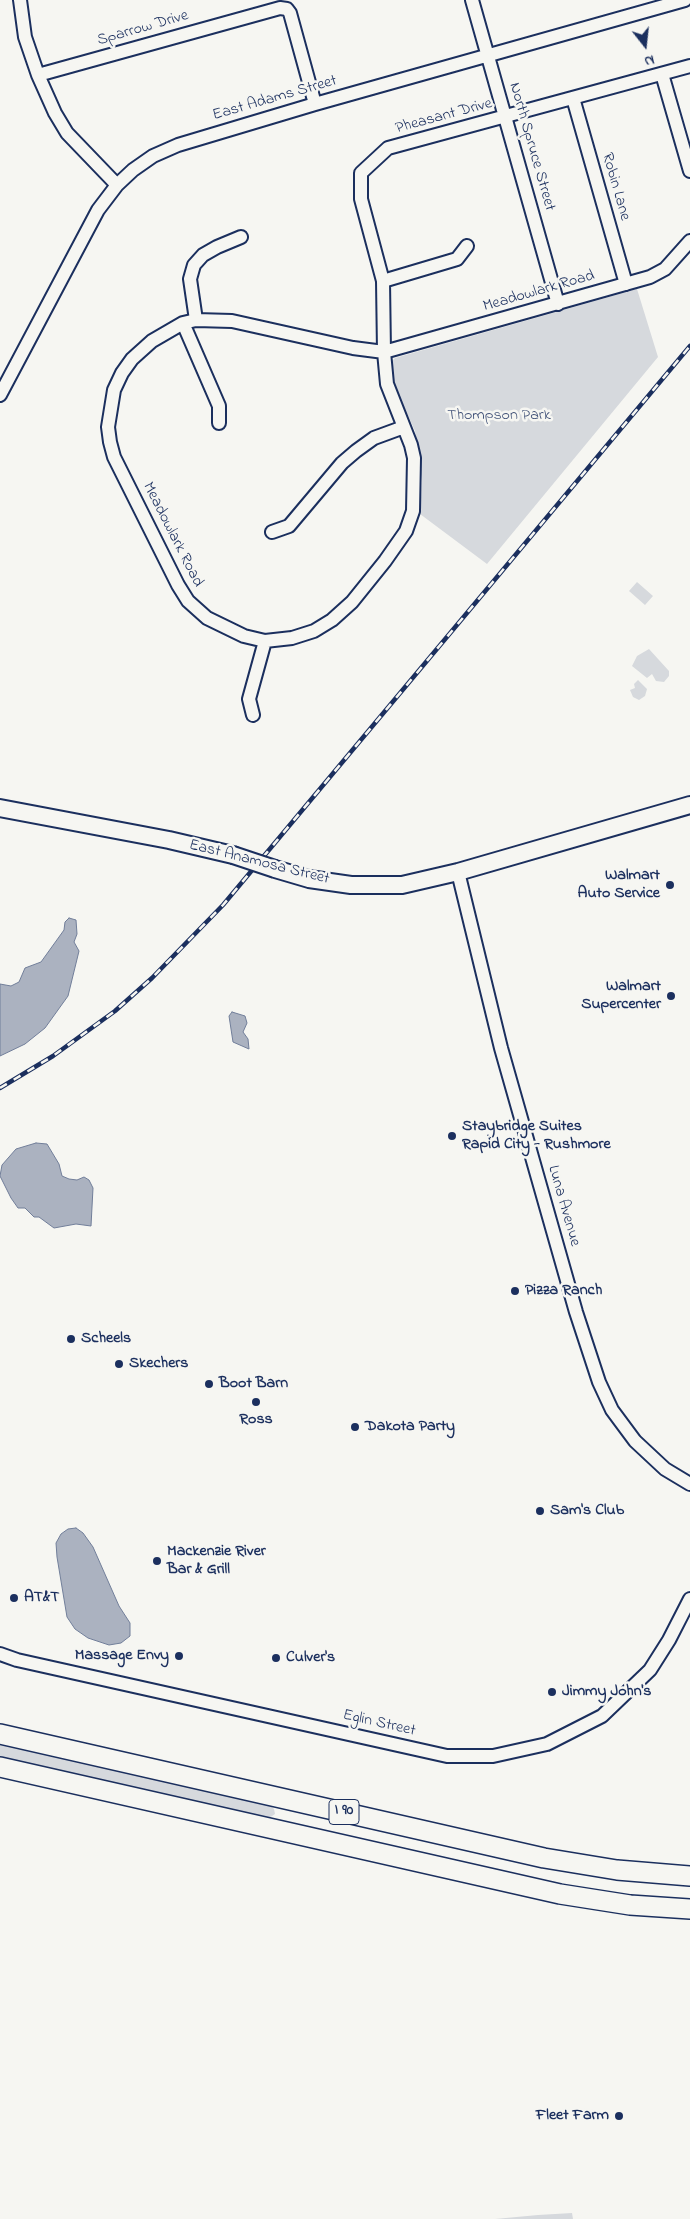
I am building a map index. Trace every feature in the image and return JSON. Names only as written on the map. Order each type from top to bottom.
[{"type":"highway","name":"I 90","points":[[0,1734],[544,1858],[617,1870],[690,1876]]},
{"type":"highway","name":"I 90","points":[[0,1767],[560,1894],[630,1905],[690,1908]]},
{"type":"main road","name":"East Anamosa Street","points":[[0,808],[169,840],[233,855],[309,879],[351,885],[402,885],[458,872],[690,805]]},
{"type":"street","points":[[20,0],[25,37],[38,75],[55,114],[67,133],[116,185]]},
{"type":"street","name":"North Spruce Street","points":[[472,0],[558,304]]},
{"type":"street","name":"East Adams Street","points":[[2,388],[80,240],[98,210],[116,185],[147,161],[178,145],[315,104],[487,56],[650,5],[685,0]]},
{"type":"street","name":"Sparrow Drive","points":[[38,75],[280,8],[287,8],[315,104]]},
{"type":"street","name":"Pheasant Drive","points":[[384,352],[382,281],[361,198],[361,173],[388,148],[690,66]]},
{"type":"street","points":[[662,74],[690,170]]},
{"type":"street","name":"Robin Lane","points":[[573,98],[626,284]]},
{"type":"street","points":[[196,320],[190,279],[194,265],[203,255],[217,246],[241,237]]},
{"type":"street","name":"Meadowlark Road","points":[[384,352],[387,384],[411,445],[416,471],[413,511],[406,531],[386,561],[352,602],[332,620],[314,631],[292,638],[265,641],[244,636],[207,618],[188,601],[178,585],[114,457],[110,442],[108,426],[110,406],[122,374],[132,359],[152,341],[183,323],[196,320],[232,321],[353,348],[384,352],[650,277],[665,269],[690,240]]},
{"type":"street","points":[[382,281],[457,259],[467,246]]},
{"type":"street","points":[[183,323],[220,406],[218,423]]},
{"type":"street","points":[[272,532],[289,526],[342,463],[356,451],[374,438],[404,427]]},
{"type":"street","points":[[253,715],[249,699],[265,641]]},
{"type":"street","name":"Luna Avenue","points":[[458,872],[501,1048],[574,1304],[599,1382],[612,1410],[635,1441],[665,1469],[690,1484]]},
{"type":"street","name":"Eglin Street","points":[[0,1654],[17,1660],[447,1756],[493,1756],[547,1744],[602,1716],[650,1670],[669,1640],[690,1599]]},
{"type":"green space","name":"Thompson Park","points":[[637,289],[658,357],[487,564],[420,514],[422,481],[415,431],[394,385],[390,363],[395,358]]},
{"type":"green space","points":[[637,582],[653,596],[645,605],[629,591]]},
{"type":"green space","points":[[649,649],[669,671],[669,676],[664,682],[656,681],[652,674],[647,678],[632,666],[637,656]]},
{"type":"green space","points":[[638,680],[647,689],[645,696],[639,700],[633,697],[630,690],[635,688],[634,684]]},
{"type":"green space","points":[[0,1743],[269,1804],[274,1809],[275,1814],[266,1820],[0,1762]]},
{"type":"green space","points":[[572,2213],[573,2219],[495,2219],[538,2215]]},
{"type":"shaded area","points":[[69,918],[76,920],[77,934],[74,942],[79,951],[68,996],[45,1028],[25,1044],[0,1056],[0,984],[11,986],[19,982],[25,968],[41,962],[64,930],[65,922]]},
{"type":"shaded area","points":[[232,1012],[245,1016],[247,1023],[243,1032],[248,1039],[249,1049],[233,1042],[229,1016]]},
{"type":"shaded area","points":[[36,1143],[47,1144],[59,1164],[62,1176],[77,1180],[84,1177],[89,1180],[93,1188],[91,1226],[76,1224],[54,1228],[39,1217],[34,1217],[25,1208],[18,1208],[11,1198],[0,1176],[2,1165],[16,1149]]},
{"type":"shaded area","points":[[76,1528],[83,1533],[93,1547],[119,1606],[130,1623],[130,1636],[121,1643],[109,1645],[88,1638],[75,1629],[67,1617],[56,1543],[61,1534],[68,1529]]},
{"type":"railway","points":[[0,1088],[53,1056],[115,1011],[152,978],[223,905],[690,346]]},
{"type":"place","name":"Walmart Auto Service","points":[[670,885]]},
{"type":"place","name":"Walmart Supercenter","points":[[671,996]]},
{"type":"place","name":"Staybridge Suites Rapid City - Rushmore","points":[[452,1136]]},
{"type":"place","name":"Pizza Ranch","points":[[515,1291]]},
{"type":"place","name":"Scheels","points":[[71,1339]]},
{"type":"place","name":"Skechers","points":[[119,1364]]},
{"type":"place","name":"Boot Barn","points":[[209,1384]]},
{"type":"place","name":"Ross","points":[[256,1402]]},
{"type":"place","name":"Dakota Party","points":[[355,1427]]},
{"type":"place","name":"Sam's Club","points":[[540,1511]]},
{"type":"place","name":"Mackenzie River Bar & Grill","points":[[157,1561]]},
{"type":"place","name":"AT&T","points":[[14,1598]]},
{"type":"place","name":"Massage Envy","points":[[179,1656]]},
{"type":"place","name":"Culver's","points":[[276,1658]]},
{"type":"place","name":"Jimmy John's","points":[[552,1692]]},
{"type":"place","name":"Fleet Farm","points":[[619,2116]]}]
